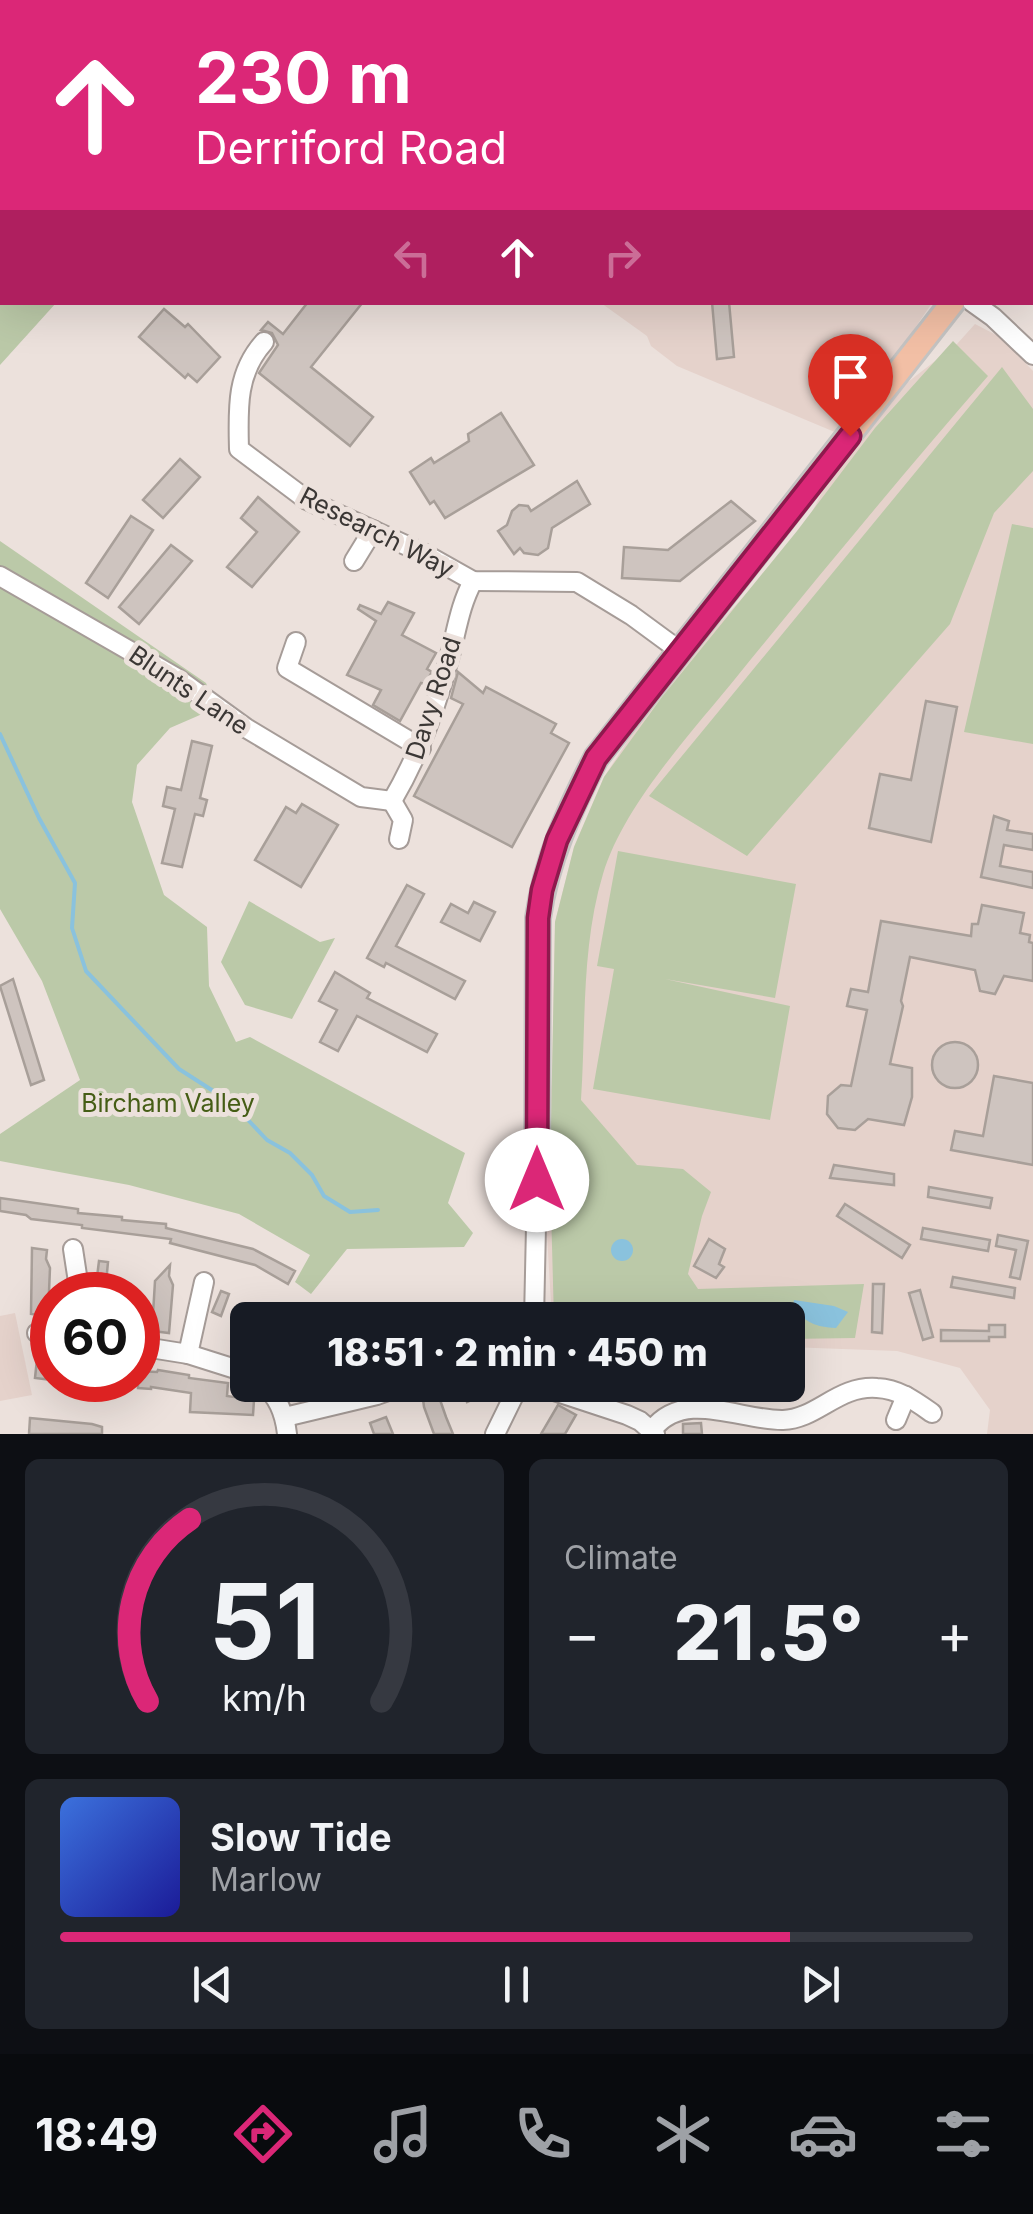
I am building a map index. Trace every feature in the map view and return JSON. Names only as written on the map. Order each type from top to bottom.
[{"type":"main road","points":[[537,1180],[538,918],[557,840],[596,758],[951,305]]},
{"type":"street","points":[[976,305],[1033,356]]},
{"type":"street","name":"Research Way","points":[[264,342],[243,374],[239,450],[307,500],[473,580],[577,582],[680,651]]},
{"type":"street","points":[[354,561],[372,530]]},
{"type":"street","name":"Blunts Lane","points":[[0,576],[177,678],[246,728],[360,798],[385,800]]},
{"type":"street","name":"Davy Road","points":[[385,800],[421,748],[462,602],[473,580]]},
{"type":"street","points":[[296,642],[288,668],[421,748]]},
{"type":"street","points":[[385,800],[404,820],[399,838]]},
{"type":"street","points":[[534,1302],[537,1180]]},
{"type":"street","points":[[73,1249],[76,1272]]},
{"type":"street","points":[[188,1354],[204,1282]]},
{"type":"street","points":[[160,1350],[230,1367]]},
{"type":"street","points":[[588,1402],[627,1415],[654,1432],[662,1418],[677,1412],[722,1410],[790,1420],[840,1393],[858,1388],[877,1388],[906,1396],[932,1413]]},
{"type":"street","points":[[896,1420],[906,1396]]},
{"type":"street","points":[[275,1402],[286,1426],[359,1402]]},
{"type":"street","points":[[495,1434],[510,1402]]},
{"type":"shaded area","points":[[604,305],[931,305],[876,385],[837,433],[677,366],[651,346],[647,336]]},
{"type":"shaded area","points":[[975,324],[1002,338],[1033,371],[1033,1434],[987,1434],[990,1410],[960,1368],[897,1351],[805,1348],[805,1302],[551,1302],[544,1184],[552,1077],[555,922],[574,847],[604,777],[668,679],[801,534],[836,464],[886,399],[957,344]]},
{"type":"shaded area","points":[[15,1313],[30,1395],[0,1401],[0,1316]]},
{"type":"green space","points":[[0,305],[54,305],[0,365]]},
{"type":"green space","points":[[953,341],[988,376],[682,743],[627,821],[603,874],[591,930],[581,1100],[637,1165],[683,1169],[711,1192],[688,1274],[698,1289],[864,1284],[855,1338],[805,1339],[805,1302],[554,1302],[550,1171],[555,922],[574,847],[604,777],[662,697],[875,428]]},
{"type":"green space","points":[[1002,367],[1033,409],[1033,471],[994,513],[950,624],[747,856],[649,796]]},
{"type":"green space","points":[[1012,524],[1033,528],[1033,744],[964,732]]},
{"type":"green space","name":"Bircham Valley","points":[[0,541],[206,683],[216,708],[170,728],[137,765],[132,802],[164,895],[207,927],[209,986],[236,1042],[250,1037],[465,1153],[448,1203],[473,1233],[464,1247],[347,1249],[311,1294],[295,1282],[310,1255],[239,1214],[129,1185],[0,1161],[0,1134],[80,1080],[42,981],[0,909]]},
{"type":"green space","points":[[618,851],[796,884],[775,998],[665,979],[790,1006],[770,1120],[593,1089],[614,969],[597,966]]},
{"type":"green space","points":[[249,901],[320,942],[335,938],[292,1019],[245,1005],[221,962]]},
{"type":"water","points":[[618,1239],[626,1239],[633,1250],[626,1261],[618,1261],[611,1254],[611,1246]]},
{"type":"water","points":[[794,1300],[834,1306],[848,1312],[836,1328],[823,1327],[805,1318],[805,1302]]},
{"type":"building","points":[[306,305],[361,305],[311,367],[373,417],[350,446],[259,373],[278,345],[272,333],[261,330],[268,322],[283,334]]},
{"type":"building","points":[[712,305],[729,305],[734,357],[717,359]]},
{"type":"building","points":[[164,309],[185,327],[188,324],[220,357],[197,382],[188,374],[185,378],[139,337]]},
{"type":"building","points":[[501,413],[534,465],[445,518],[434,501],[430,504],[410,472],[431,458],[434,463],[469,441],[468,434]]},
{"type":"building","points":[[180,459],[200,477],[163,518],[143,500]]},
{"type":"building","points":[[577,481],[590,504],[552,528],[548,548],[538,555],[524,553],[520,548],[514,554],[498,531],[507,525],[512,511],[519,505],[528,506],[531,511]]},
{"type":"building","points":[[258,497],[299,532],[252,587],[227,567],[257,532],[241,518]]},
{"type":"building","points":[[731,501],[755,521],[680,581],[622,578],[624,547],[668,550]]},
{"type":"building","points":[[131,516],[153,530],[108,598],[86,583]]},
{"type":"building","points":[[171,545],[192,561],[139,624],[119,607]]},
{"type":"building","points":[[388,602],[414,613],[402,635],[436,653],[427,669],[432,672],[425,684],[421,683],[400,721],[373,705],[381,690],[347,675],[376,621],[358,609],[360,605],[381,614]]},
{"type":"building","points":[[458,672],[483,693],[486,687],[556,724],[551,733],[569,743],[512,847],[414,796],[463,704],[451,698]]},
{"type":"building","points":[[926,701],[957,707],[931,842],[869,828],[880,774],[911,780]]},
{"type":"building","points":[[192,741],[212,746],[200,798],[207,800],[203,816],[195,814],[182,867],[162,863],[175,809],[163,806],[167,787],[181,790]]},
{"type":"building","points":[[302,804],[338,825],[301,887],[255,860],[286,807],[296,813]]},
{"type":"building","points":[[994,816],[1009,821],[1007,830],[1033,834],[1033,850],[1004,845],[1000,866],[1033,872],[1033,888],[981,877]]},
{"type":"building","points":[[407,885],[424,894],[396,946],[465,981],[455,999],[386,963],[384,967],[367,958]]},
{"type":"building","points":[[474,902],[495,912],[480,941],[441,922],[451,904],[468,913]]},
{"type":"building","points":[[982,905],[1024,913],[1020,933],[1030,935],[1029,942],[1033,943],[1033,981],[1004,976],[995,994],[980,991],[975,970],[910,957],[890,1064],[912,1068],[912,1097],[904,1125],[868,1119],[855,1130],[838,1128],[827,1114],[828,1096],[841,1085],[851,1086],[867,1010],[847,1006],[851,989],[868,992],[881,921],[971,936],[972,924],[978,924]]},
{"type":"building","points":[[335,972],[370,993],[367,998],[437,1034],[427,1052],[357,1016],[338,1051],[320,1042],[337,1010],[319,1001]]},
{"type":"building","points":[[13,979],[44,1080],[31,1085],[0,986]]},
{"type":"building","points":[[955,1042],[972,1048],[978,1065],[972,1082],[955,1088],[938,1082],[932,1065],[938,1048]]},
{"type":"building","points":[[994,1076],[1033,1083],[1033,1165],[951,1150],[955,1131],[983,1136]]},
{"type":"building","points":[[834,1165],[894,1174],[894,1185],[830,1178]]},
{"type":"building","points":[[929,1187],[992,1198],[990,1208],[928,1197]]},
{"type":"building","points":[[0,1198],[166,1224],[166,1228],[253,1249],[295,1271],[288,1284],[255,1265],[170,1243],[171,1239],[82,1228],[0,1211]]},
{"type":"building","points":[[845,1204],[910,1245],[902,1258],[837,1216]]},
{"type":"building","points":[[923,1228],[990,1240],[988,1251],[921,1239]]},
{"type":"building","points":[[998,1235],[1028,1241],[1020,1279],[1010,1277],[1016,1250],[996,1246]]},
{"type":"building","points":[[709,1239],[725,1249],[719,1264],[724,1267],[716,1278],[694,1266]]},
{"type":"building","points":[[32,1248],[47,1250],[50,1272],[32,1272]]},
{"type":"building","points":[[99,1261],[108,1262],[107,1272],[98,1272]]},
{"type":"building","points":[[170,1265],[173,1285],[169,1333],[160,1332],[160,1276]]},
{"type":"building","points":[[953,1277],[1015,1288],[1014,1298],[951,1287]]},
{"type":"building","points":[[873,1284],[884,1284],[882,1333],[872,1332]]},
{"type":"building","points":[[920,1290],[933,1337],[923,1340],[909,1293]]},
{"type":"building","points":[[221,1291],[229,1294],[221,1316],[212,1312]]},
{"type":"building","points":[[989,1325],[1005,1325],[1005,1337],[941,1341],[941,1330],[989,1331]]},
{"type":"building","points":[[160,1370],[228,1383],[230,1402],[254,1402],[253,1415],[190,1412],[191,1393],[160,1388]]},
{"type":"building","points":[[423,1402],[441,1402],[453,1434],[434,1434]]},
{"type":"building","points":[[558,1405],[576,1415],[565,1434],[541,1434]]},
{"type":"building","points":[[386,1417],[393,1434],[374,1434],[370,1423]]},
{"type":"building","points":[[30,1418],[92,1424],[102,1427],[102,1434],[29,1434]]},
{"type":"building","points":[[701,1423],[702,1434],[683,1434],[683,1424]]},
{"type":"waterway","points":[[0,734],[75,883],[72,928],[86,971],[179,1069],[232,1103],[267,1140],[290,1153],[312,1175],[324,1196],[350,1212],[378,1210]]},
{"type":"route","points":[[537,1180],[538,918],[557,840],[596,758],[850,436]]}]
